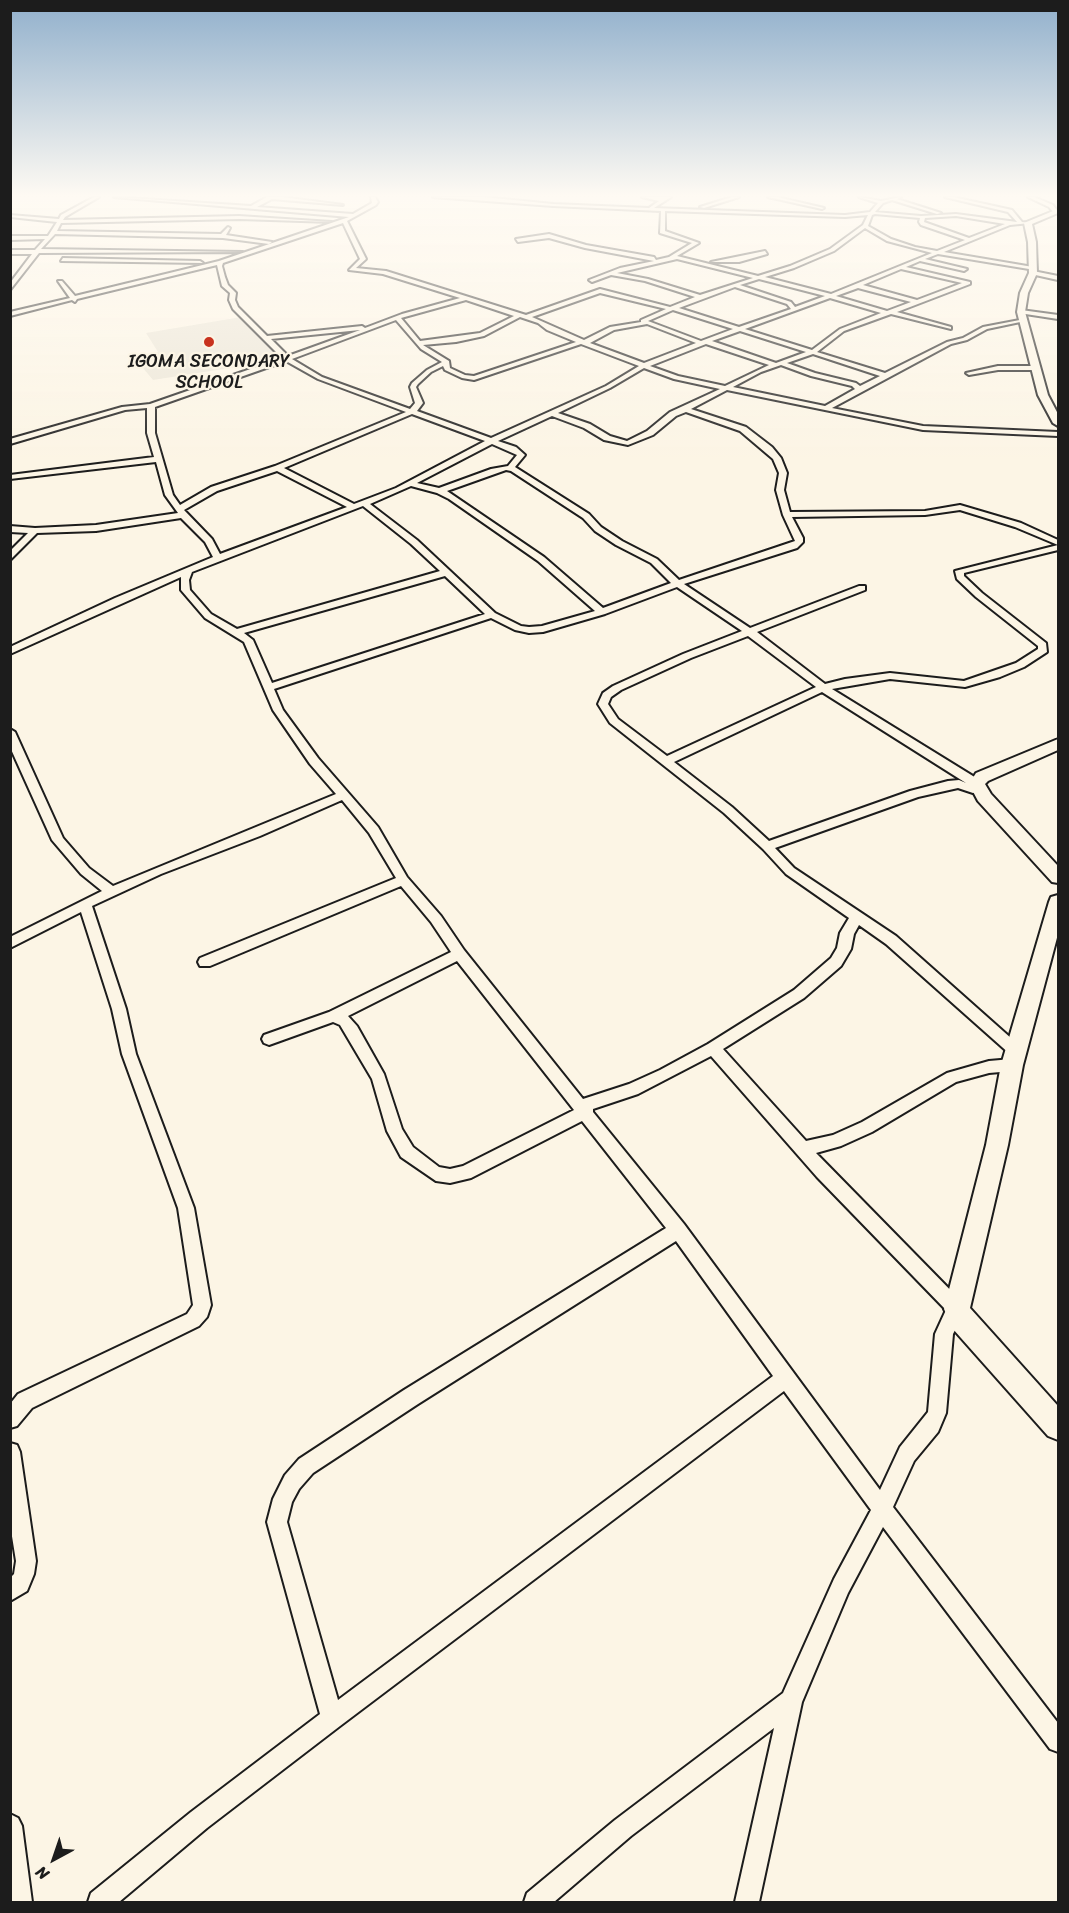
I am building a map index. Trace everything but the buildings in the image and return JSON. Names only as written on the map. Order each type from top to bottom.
[{"type":"main road","points":[[1027,286],[1022,316],[1043,395],[1059,423]]},
{"type":"main road","points":[[1059,744],[982,777],[979,788],[1059,877]]},
{"type":"main road","points":[[1059,902],[1014,1058],[995,1155],[957,1309],[963,1320],[1059,1426]]},
{"type":"street","points":[[64,286],[75,300]]},
{"type":"street","points":[[10,314],[128,286]]},
{"type":"street","points":[[226,286],[233,293],[232,305],[287,359],[320,378],[520,453],[520,459],[510,468],[494,471],[440,491]]},
{"type":"street","points":[[428,286],[540,322],[549,329],[643,366],[721,391],[946,431],[1059,434]]},
{"type":"street","points":[[666,286],[701,297]]},
{"type":"street","points":[[645,323],[644,320],[730,286]]},
{"type":"street","points":[[738,286],[789,303],[795,310]]},
{"type":"street","points":[[791,286],[949,328]]},
{"type":"street","points":[[10,651],[118,600],[218,558],[411,484],[493,441],[608,387],[643,366],[858,286]]},
{"type":"street","points":[[860,286],[917,302]]},
{"type":"street","points":[[552,413],[587,426],[607,438],[628,442],[650,433],[673,414],[687,410],[778,364],[813,352],[842,330],[959,286]]},
{"type":"street","points":[[420,343],[482,335],[521,317],[600,291],[671,309],[885,375]]},
{"type":"street","points":[[10,442],[124,408],[151,405],[287,359],[397,318],[466,298]]},
{"type":"street","points":[[825,409],[885,375],[985,328],[1022,316],[1059,317]]},
{"type":"street","points":[[397,318],[426,351],[446,363],[447,369],[471,378],[583,342],[604,334],[612,328],[645,323],[813,375],[854,384],[859,389]]},
{"type":"street","points":[[266,338],[334,329],[373,328]]},
{"type":"street","points":[[10,529],[35,531],[96,528],[181,512],[214,489],[279,468],[413,411],[418,403],[413,387],[416,381],[429,371],[446,363]]},
{"type":"street","points":[[969,373],[998,368],[1035,368]]},
{"type":"street","points":[[151,405],[151,433],[160,459],[164,484],[181,512],[209,541],[218,558]]},
{"type":"street","points":[[364,503],[414,542],[492,615],[518,628],[529,630],[543,629],[602,612],[794,546],[799,538],[787,515],[780,490],[783,473],[781,463],[770,449],[743,429],[687,410]]},
{"type":"street","points":[[10,477],[160,459]]},
{"type":"street","points":[[279,468],[353,507]]},
{"type":"street","points":[[510,468],[586,516],[598,529],[619,543],[648,557],[668,572],[678,584],[769,645],[823,688],[979,788]]},
{"type":"street","points":[[411,484],[440,491],[460,502],[541,559],[602,612]]},
{"type":"street","points":[[787,515],[925,513],[960,507],[1018,525],[1059,545]]},
{"type":"street","points":[[10,557],[35,531]]},
{"type":"street","points":[[666,761],[823,688],[845,682],[890,676],[965,684],[996,675],[1036,655],[1043,650],[1043,645],[979,595],[960,577],[959,571],[1059,545]]},
{"type":"street","points":[[188,571],[184,586],[199,608],[248,640],[256,653],[268,688],[293,731],[326,777],[374,830],[403,880],[436,919],[459,954],[678,1230],[788,1377],[882,1509],[1059,1741]]},
{"type":"street","points":[[238,632],[447,572]]},
{"type":"street","points":[[803,1149],[835,1141],[867,1127],[952,1077],[1014,1058],[891,940],[790,871],[728,810],[614,721],[603,704],[607,695],[617,688],[687,656],[862,588]]},
{"type":"street","points":[[268,688],[492,615]]},
{"type":"street","points":[[10,732],[58,840],[85,871],[113,892]]},
{"type":"street","points":[[767,846],[914,794],[948,785],[959,784],[979,788]]},
{"type":"street","points":[[10,943],[85,904],[157,871],[256,833],[343,795]]},
{"type":"street","points":[[205,962],[403,880]]},
{"type":"street","points":[[10,1419],[25,1401],[193,1320],[201,1311],[202,1305],[186,1208],[129,1054],[116,1000],[85,904]]},
{"type":"street","points":[[334,1016],[345,1021],[368,1056],[379,1078],[395,1131],[407,1152],[435,1174],[450,1176],[465,1173],[584,1109],[633,1089],[713,1048],[799,994],[821,976],[844,949],[847,933],[856,917]]},
{"type":"street","points":[[269,1039],[334,1016],[459,954]]},
{"type":"street","points":[[713,1048],[803,1149],[957,1309],[944,1334],[940,1403],[937,1413],[931,1425],[907,1454],[882,1509],[842,1586],[790,1701],[747,1902]]},
{"type":"street","points":[[332,1718],[277,1522],[283,1498],[292,1482],[306,1466],[411,1397],[678,1230]]},
{"type":"street","points":[[100,1902],[199,1820],[332,1718],[788,1377]]},
{"type":"street","points":[[10,1452],[26,1561],[20,1584],[10,1592]]},
{"type":"street","points":[[536,1902],[641,1814],[790,1701]]},
{"type":"street","points":[[10,1826],[20,1902]]},
{"type":"shaded area","name":"IGOMA SECONDARY SCHOOL","points":[[241,317],[281,360],[153,380],[133,356],[158,352],[146,333]]},
{"type":"place","name":"IGOMA SECONDARY SCHOOL","points":[[209,342]]}]
